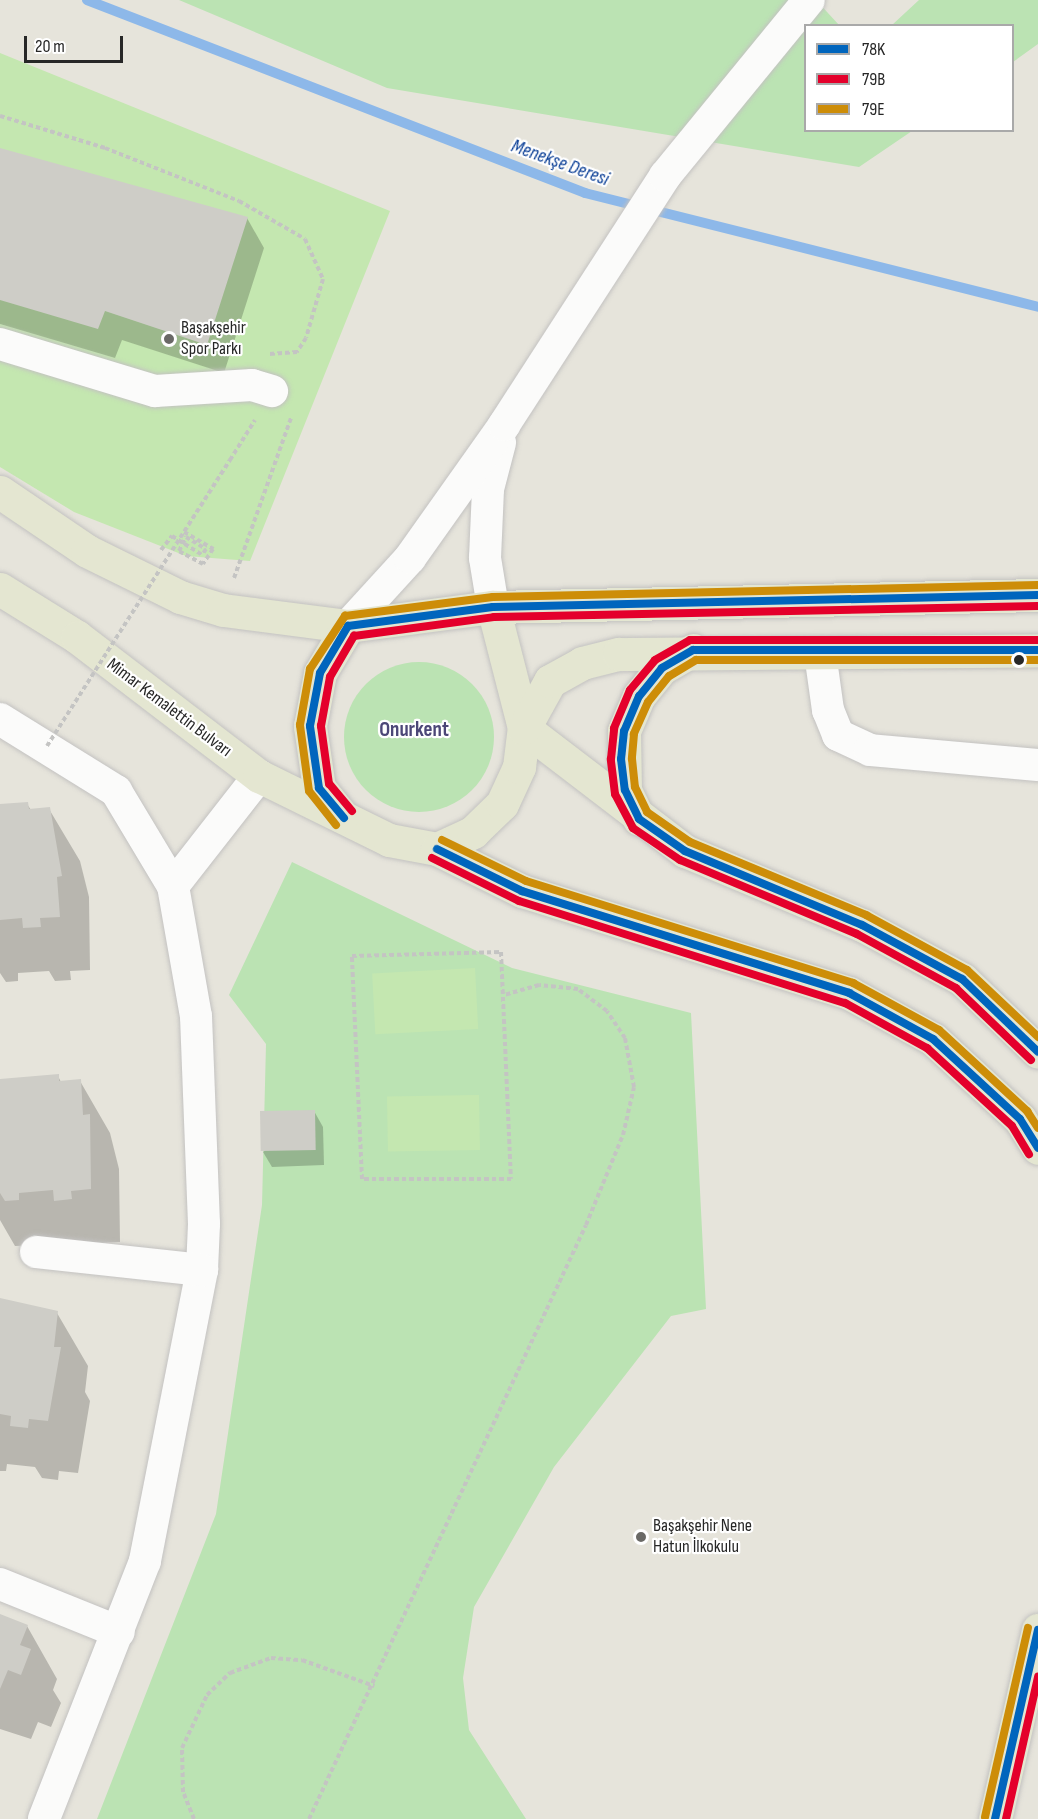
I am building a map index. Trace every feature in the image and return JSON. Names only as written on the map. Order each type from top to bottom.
[{"type":"main road","points":[[0,492],[87,551],[180,597],[223,610],[348,626],[493,607],[1038,595]]},
{"type":"main road","name":"Mimar Kemalettin Bulvarı","points":[[0,589],[77,637],[259,776],[389,840],[437,849]]},
{"type":"main road","points":[[493,607],[524,728],[639,819],[685,851],[862,925],[962,979],[1038,1052]]},
{"type":"main road","points":[[344,818],[319,788],[310,726],[320,673],[348,626]]},
{"type":"main road","points":[[639,819],[625,790],[624,731],[639,696],[662,668],[693,650]]},
{"type":"main road","points":[[437,849],[473,832],[502,804],[519,767],[524,728],[550,681],[582,663],[619,654],[693,650],[820,653],[1038,650]]},
{"type":"main road","points":[[437,849],[522,891],[849,993],[933,1039],[1020,1119],[1038,1148]]},
{"type":"main road","points":[[994,1819],[1038,1630]]},
{"type":"street","points":[[348,626],[410,558],[504,425],[665,176],[810,0]]},
{"type":"street","points":[[0,344],[155,391],[252,385],[283,401]]},
{"type":"street","points":[[493,607],[485,558],[488,489],[504,425]]},
{"type":"street","points":[[820,653],[828,710],[838,735],[870,750],[1038,765]]},
{"type":"street","points":[[0,718],[116,791],[173,886],[195,1016],[202,1270],[145,1561],[44,1819]]},
{"type":"street","points":[[173,886],[259,776]]},
{"type":"street","points":[[36,1252],[202,1270]]},
{"type":"street","points":[[0,1584],[119,1632]]},
{"type":"path","points":[[0,116],[105,148],[239,201],[305,239],[323,279],[303,347],[291,354],[256,354]]},
{"type":"path","points":[[291,354],[293,366]]},
{"type":"path","points":[[223,610],[283,401]]},
{"type":"path","points":[[47,746],[230,460]]},
{"type":"path","points":[[184,532],[213,549],[203,564],[179,550],[186,537],[206,549],[202,555]]},
{"type":"path","points":[[501,952],[503,995],[511,1179],[362,1179],[352,956],[501,952]]},
{"type":"path","points":[[309,1819],[374,1686],[586,1225],[622,1135],[634,1088],[625,1038],[607,1011],[578,988],[538,985],[503,995]]},
{"type":"path","points":[[194,1819],[183,1792],[182,1748],[207,1695],[230,1673],[271,1658],[302,1660],[374,1686]]},
{"type":"green space","points":[[179,0],[816,0],[838,24],[804,24],[804,132],[911,132],[859,167],[387,88]]},
{"type":"green space","points":[[919,0],[1038,0],[1038,44],[1014,61],[1014,24],[893,24]]},
{"type":"green space","name":"Başakşehir Spor Parkı","points":[[0,53],[390,211],[250,561],[186,556],[74,512],[0,467]]},
{"type":"green space","points":[[419,662],[434,663],[448,668],[472,684],[488,708],[493,722],[493,752],[488,766],[472,790],[448,806],[434,811],[419,812],[404,811],[390,806],[366,790],[350,766],[345,752],[344,737],[345,722],[350,708],[366,684],[390,668],[404,663]]},
{"type":"green space","points":[[292,862],[512,968],[691,1013],[706,1309],[671,1316],[554,1467],[474,1607],[463,1678],[469,1730],[526,1819],[97,1819],[216,1514],[262,1205],[266,1044],[229,995]]},
{"type":"green space","points":[[475,968],[478,1029],[375,1034],[372,973]]},
{"type":"green space","points":[[479,1095],[480,1150],[388,1152],[387,1097]]},
{"type":"building","points":[[0,148],[248,217],[207,345],[105,311],[98,329],[0,300]]},
{"type":"building","points":[[28,802],[29,809],[50,807],[62,876],[57,877],[60,917],[40,918],[41,927],[23,928],[22,918],[0,920],[0,804]]},
{"type":"building","points":[[59,1074],[59,1081],[81,1079],[83,1115],[90,1114],[91,1189],[71,1191],[72,1199],[54,1201],[53,1190],[19,1193],[19,1200],[5,1201],[0,1193],[0,1079]]},
{"type":"building","points":[[315,1110],[316,1150],[261,1151],[260,1111]]},
{"type":"building","points":[[0,1298],[58,1311],[54,1347],[61,1347],[48,1421],[29,1419],[28,1428],[10,1426],[11,1416],[0,1414]]},
{"type":"building","points":[[0,1614],[28,1625],[20,1645],[31,1649],[21,1675],[8,1670],[0,1689]]},
{"type":"waterway","name":"Menekşe Deresi","points":[[87,0],[585,193],[1038,307]]},
{"type":"transit line","name":"79E","points":[[336,825],[309,791],[300,725],[310,669],[345,616],[493,597],[1038,585]]},
{"type":"transit line","name":"78K","points":[[344,818],[319,788],[310,726],[320,673],[348,626],[493,607],[1038,595]]},
{"type":"transit line","name":"79B","points":[[352,811],[329,784],[321,726],[330,677],[354,636],[494,617],[1038,606]]},
{"type":"transit line","name":"79B","points":[[1031,1060],[956,988],[857,934],[680,860],[633,828],[615,794],[611,759],[614,728],[630,690],[655,660],[690,640],[1038,640]]},
{"type":"transit line","name":"78K","points":[[1038,650],[693,650],[662,668],[639,696],[624,731],[621,759],[625,790],[639,819],[685,851],[862,925],[962,979],[1038,1052]]},
{"type":"transit line","name":"79E","points":[[1038,660],[696,660],[669,676],[648,702],[634,734],[632,759],[635,787],[647,812],[690,842],[866,915],[967,970],[1038,1037]]},
{"type":"transit line","name":"79E","points":[[442,840],[526,881],[853,983],[939,1030],[1027,1111],[1038,1128]]},
{"type":"transit line","name":"78K","points":[[437,849],[522,891],[849,993],[933,1039],[1020,1119],[1038,1148]]},
{"type":"transit line","name":"79B","points":[[432,858],[519,901],[845,1003],[927,1048],[1012,1126],[1029,1154]]},
{"type":"transit line","name":"79E","points":[[985,1817],[1028,1628]]},
{"type":"transit line","name":"78K","points":[[995,1819],[1038,1630]]},
{"type":"transit line","name":"79B","points":[[1006,1819],[1038,1677]]},
{"type":"place","name":"Başakşehir Spor Parkı","points":[[169,339]]},
{"type":"place","name":"Başakşehir Nene Hatun İlkokulu","points":[[641,1537]]},
{"type":"district","name":"Onurkent","points":[[414,730]]}]
